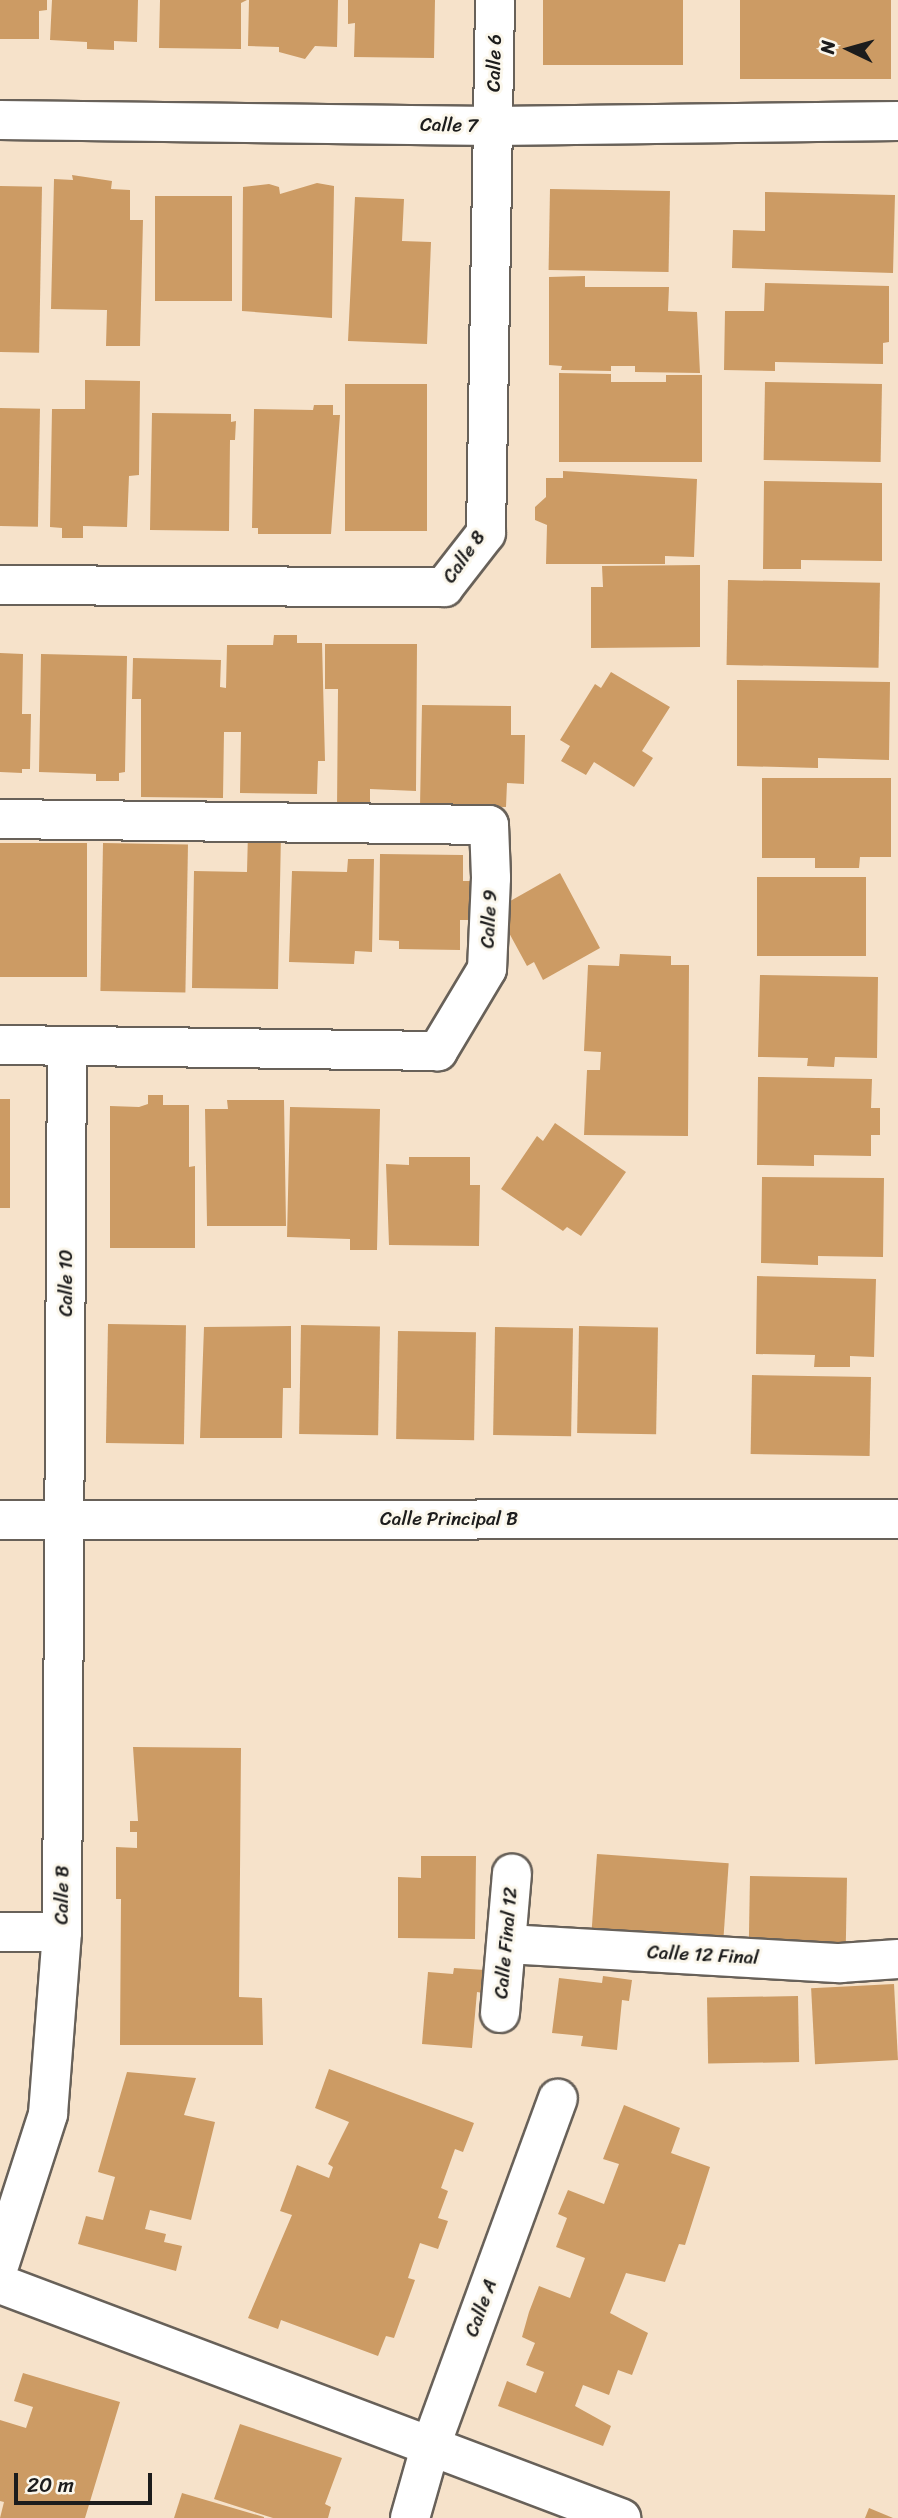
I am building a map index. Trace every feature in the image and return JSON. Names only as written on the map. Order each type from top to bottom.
[{"type":"street","name":"Calle 6","points":[[494,126],[495,0]]},
{"type":"street","name":"Calle 7","points":[[0,120],[494,126],[898,121]]},
{"type":"street","name":"Calle 8","points":[[0,585],[444,587],[486,533],[494,126]]},
{"type":"street","name":"Calle 9","points":[[0,819],[489,825],[487,969],[438,1051],[0,1045]]},
{"type":"street","name":"Calle 10","points":[[65,1520],[67,1046]]},
{"type":"street","name":"Calle Principal B","points":[[0,1520],[898,1519]]},
{"type":"street","name":"Calle B","points":[[0,2263],[48,2114],[62,1932],[65,1520]]},
{"type":"street","name":"Calle Final 12","points":[[500,2013],[512,1874]]},
{"type":"street","points":[[0,1932],[62,1932]]},
{"type":"street","name":"Calle 12 Final","points":[[507,1944],[839,1963],[898,1959]]},
{"type":"street","name":"Calle A","points":[[410,2518],[430,2448],[558,2099]]},
{"type":"street","points":[[0,2284],[621,2518]]},
{"type":"building","points":[[0,0],[47,0],[47,10],[39,11],[39,39],[0,39]]},
{"type":"building","points":[[52,0],[138,0],[137,42],[114,41],[114,50],[87,49],[87,42],[50,40]]},
{"type":"building","points":[[160,0],[247,0],[241,3],[241,49],[159,48]]},
{"type":"building","points":[[249,0],[338,0],[337,47],[315,46],[305,59],[279,52],[279,47],[248,46]]},
{"type":"building","points":[[348,0],[435,0],[434,58],[354,57],[355,23],[348,24]]},
{"type":"building","points":[[543,0],[683,0],[683,65],[543,65]]},
{"type":"building","points":[[740,0],[891,0],[891,79],[740,79]]},
{"type":"building","points":[[72,175],[112,181],[111,189],[130,190],[130,220],[143,220],[140,346],[106,346],[107,310],[51,309],[54,179],[73,180]]},
{"type":"building","points":[[317,183],[334,186],[332,318],[242,311],[243,187],[269,184],[279,187],[280,194]]},
{"type":"building","points":[[0,186],[42,187],[39,353],[0,352]]},
{"type":"building","points":[[550,189],[670,191],[669,272],[549,270]]},
{"type":"building","points":[[765,192],[895,195],[893,273],[732,268],[733,230],[765,231]]},
{"type":"building","points":[[155,196],[232,196],[232,301],[155,301]]},
{"type":"building","points":[[355,197],[404,199],[402,241],[431,242],[427,344],[348,341]]},
{"type":"building","points":[[585,276],[585,287],[669,287],[668,311],[697,312],[700,373],[635,372],[635,366],[611,366],[611,371],[561,370],[562,366],[549,365],[549,277]]},
{"type":"building","points":[[765,283],[889,286],[889,342],[883,343],[883,364],[775,362],[775,371],[724,370],[725,311],[764,311]]},
{"type":"building","points":[[559,373],[611,374],[611,382],[666,382],[666,375],[702,375],[702,462],[559,462]]},
{"type":"building","points":[[85,380],[140,381],[139,475],[129,476],[127,527],[83,526],[83,538],[62,538],[62,528],[50,527],[52,409],[85,409]]},
{"type":"building","points":[[765,382],[882,384],[881,462],[764,460]]},
{"type":"building","points":[[345,384],[427,384],[427,531],[345,531]]},
{"type":"building","points":[[314,405],[333,405],[333,415],[340,415],[331,534],[258,534],[258,528],[252,528],[254,409],[313,410]]},
{"type":"building","points":[[0,408],[40,409],[38,527],[0,526]]},
{"type":"building","points":[[152,413],[231,414],[231,422],[236,421],[235,440],[230,440],[229,531],[150,530]]},
{"type":"building","points":[[563,471],[697,479],[694,557],[665,556],[665,564],[546,564],[547,525],[535,520],[535,507],[546,497],[546,478],[563,478]]},
{"type":"building","points":[[764,481],[882,483],[882,561],[801,560],[801,569],[763,569]]},
{"type":"building","points":[[700,565],[700,647],[591,648],[591,587],[603,587],[602,566]]},
{"type":"building","points":[[728,580],[880,583],[878,668],[727,665]]},
{"type":"building","points":[[274,635],[297,635],[297,643],[322,643],[325,761],[318,761],[317,794],[240,793],[241,732],[224,732],[223,798],[141,797],[141,699],[132,699],[133,658],[221,660],[220,687],[226,688],[227,645],[273,645]]},
{"type":"building","points":[[325,644],[417,644],[416,791],[370,789],[370,810],[337,810],[338,689],[325,689]]},
{"type":"building","points":[[0,653],[23,654],[22,714],[31,714],[30,769],[22,769],[22,773],[0,772]]},
{"type":"building","points":[[41,654],[127,656],[125,772],[119,773],[119,781],[96,781],[96,774],[39,772]]},
{"type":"building","points":[[611,672],[670,707],[642,751],[653,758],[634,787],[594,762],[586,775],[561,761],[570,746],[560,740],[595,684],[601,688]]},
{"type":"building","points":[[737,680],[890,682],[889,760],[818,758],[818,768],[737,766]]},
{"type":"building","points":[[422,705],[511,706],[511,735],[525,735],[524,784],[507,783],[506,807],[420,806]]},
{"type":"building","points":[[762,778],[891,778],[891,857],[860,857],[859,868],[815,868],[815,858],[762,858]]},
{"type":"building","points":[[248,832],[281,833],[278,989],[192,988],[194,871],[247,872]]},
{"type":"building","points":[[0,843],[87,843],[87,977],[0,977]]},
{"type":"building","points":[[103,843],[188,844],[185,992],[100,991]]},
{"type":"building","points":[[380,854],[463,855],[463,881],[477,881],[476,920],[460,920],[460,950],[399,949],[399,941],[379,940]]},
{"type":"building","points":[[348,859],[374,859],[372,952],[355,951],[354,964],[289,962],[292,871],[347,872]]},
{"type":"building","points":[[560,873],[600,948],[543,980],[534,962],[527,966],[496,909]]},
{"type":"building","points":[[757,877],[866,877],[866,956],[757,956]]},
{"type":"building","points":[[620,954],[671,956],[671,965],[689,965],[688,1136],[584,1135],[587,1070],[600,1070],[601,1052],[584,1051],[588,965],[619,966]]},
{"type":"building","points":[[760,975],[878,977],[877,1058],[835,1057],[834,1067],[807,1066],[808,1058],[758,1057]]},
{"type":"building","points":[[758,1077],[872,1079],[871,1108],[880,1108],[880,1135],[871,1135],[871,1156],[814,1155],[814,1166],[757,1165]]},
{"type":"building","points":[[148,1095],[163,1095],[163,1105],[189,1105],[189,1167],[195,1166],[195,1248],[110,1248],[110,1106],[139,1107],[148,1104]]},
{"type":"building","points":[[0,1099],[10,1099],[10,1208],[0,1208]]},
{"type":"building","points":[[227,1100],[284,1100],[286,1226],[207,1226],[205,1109],[228,1109]]},
{"type":"building","points":[[290,1107],[380,1109],[377,1250],[350,1250],[350,1239],[287,1237]]},
{"type":"building","points":[[555,1123],[626,1172],[581,1236],[567,1227],[563,1231],[501,1189],[537,1136],[543,1141]]},
{"type":"building","points":[[409,1157],[470,1157],[470,1185],[480,1185],[479,1246],[389,1245],[386,1164],[409,1165]]},
{"type":"building","points":[[762,1177],[884,1178],[883,1257],[818,1256],[818,1265],[761,1263]]},
{"type":"building","points":[[757,1276],[876,1279],[874,1357],[850,1356],[850,1367],[814,1367],[815,1355],[756,1354]]},
{"type":"building","points":[[108,1324],[186,1325],[184,1444],[106,1443]]},
{"type":"building","points":[[301,1325],[380,1326],[378,1435],[299,1434]]},
{"type":"building","points":[[291,1326],[291,1388],[283,1388],[282,1438],[200,1438],[204,1327]]},
{"type":"building","points":[[579,1326],[658,1327],[656,1434],[577,1433]]},
{"type":"building","points":[[495,1327],[573,1328],[571,1436],[493,1435]]},
{"type":"building","points":[[398,1331],[476,1332],[474,1440],[396,1439]]},
{"type":"building","points":[[752,1375],[871,1377],[870,1456],[751,1454]]},
{"type":"building","points":[[133,1747],[241,1748],[239,1997],[262,1998],[263,2045],[120,2045],[121,1899],[116,1899],[116,1847],[137,1848],[137,1832],[130,1832],[130,1821],[138,1821]]},
{"type":"building","points":[[597,1854],[729,1863],[723,1943],[591,1934]]},
{"type":"building","points":[[421,1856],[476,1856],[475,1939],[398,1938],[398,1877],[421,1878]]},
{"type":"building","points":[[750,1876],[847,1878],[846,1948],[749,1946]]},
{"type":"building","points":[[454,1968],[485,1970],[483,1993],[477,1992],[472,2048],[422,2044],[428,1972],[453,1974]]},
{"type":"building","points":[[603,1976],[632,1980],[629,2001],[622,2000],[617,2050],[581,2046],[583,2036],[552,2033],[559,1978],[602,1983]]},
{"type":"building","points":[[894,1984],[898,2060],[815,2064],[811,1988]]},
{"type":"building","points":[[798,1996],[799,2062],[708,2064],[707,1998]]},
{"type":"building","points":[[329,2069],[474,2123],[463,2152],[455,2149],[441,2188],[448,2191],[438,2218],[448,2221],[438,2249],[420,2243],[408,2278],[415,2280],[394,2338],[386,2336],[378,2356],[281,2320],[278,2329],[248,2318],[292,2215],[280,2211],[297,2165],[329,2178],[333,2167],[328,2164],[349,2122],[315,2108]]},
{"type":"building","points":[[127,2072],[196,2078],[184,2115],[215,2122],[191,2220],[150,2210],[145,2229],[166,2234],[164,2242],[182,2246],[176,2271],[78,2244],[86,2216],[103,2220],[115,2177],[98,2172]]},
{"type":"building","points":[[624,2105],[680,2128],[671,2153],[710,2167],[685,2245],[679,2244],[665,2282],[626,2273],[610,2313],[648,2333],[632,2375],[618,2370],[609,2395],[583,2385],[575,2406],[611,2426],[603,2446],[498,2406],[507,2381],[536,2393],[544,2372],[526,2365],[535,2343],[522,2337],[529,2312],[539,2286],[570,2298],[585,2258],[556,2247],[567,2218],[558,2214],[568,2190],[604,2204],[619,2164],[603,2159]]},
{"type":"building","points":[[23,2373],[120,2402],[85,2518],[0,2518],[4,2502],[0,2501],[0,2420],[26,2428],[33,2407],[14,2401]]},
{"type":"building","points":[[240,2424],[342,2458],[325,2504],[331,2507],[328,2518],[273,2518],[214,2499]]},
{"type":"building","points":[[182,2493],[264,2517],[264,2518],[174,2518]]},
{"type":"building","points":[[869,2508],[893,2518],[865,2518]]}]
